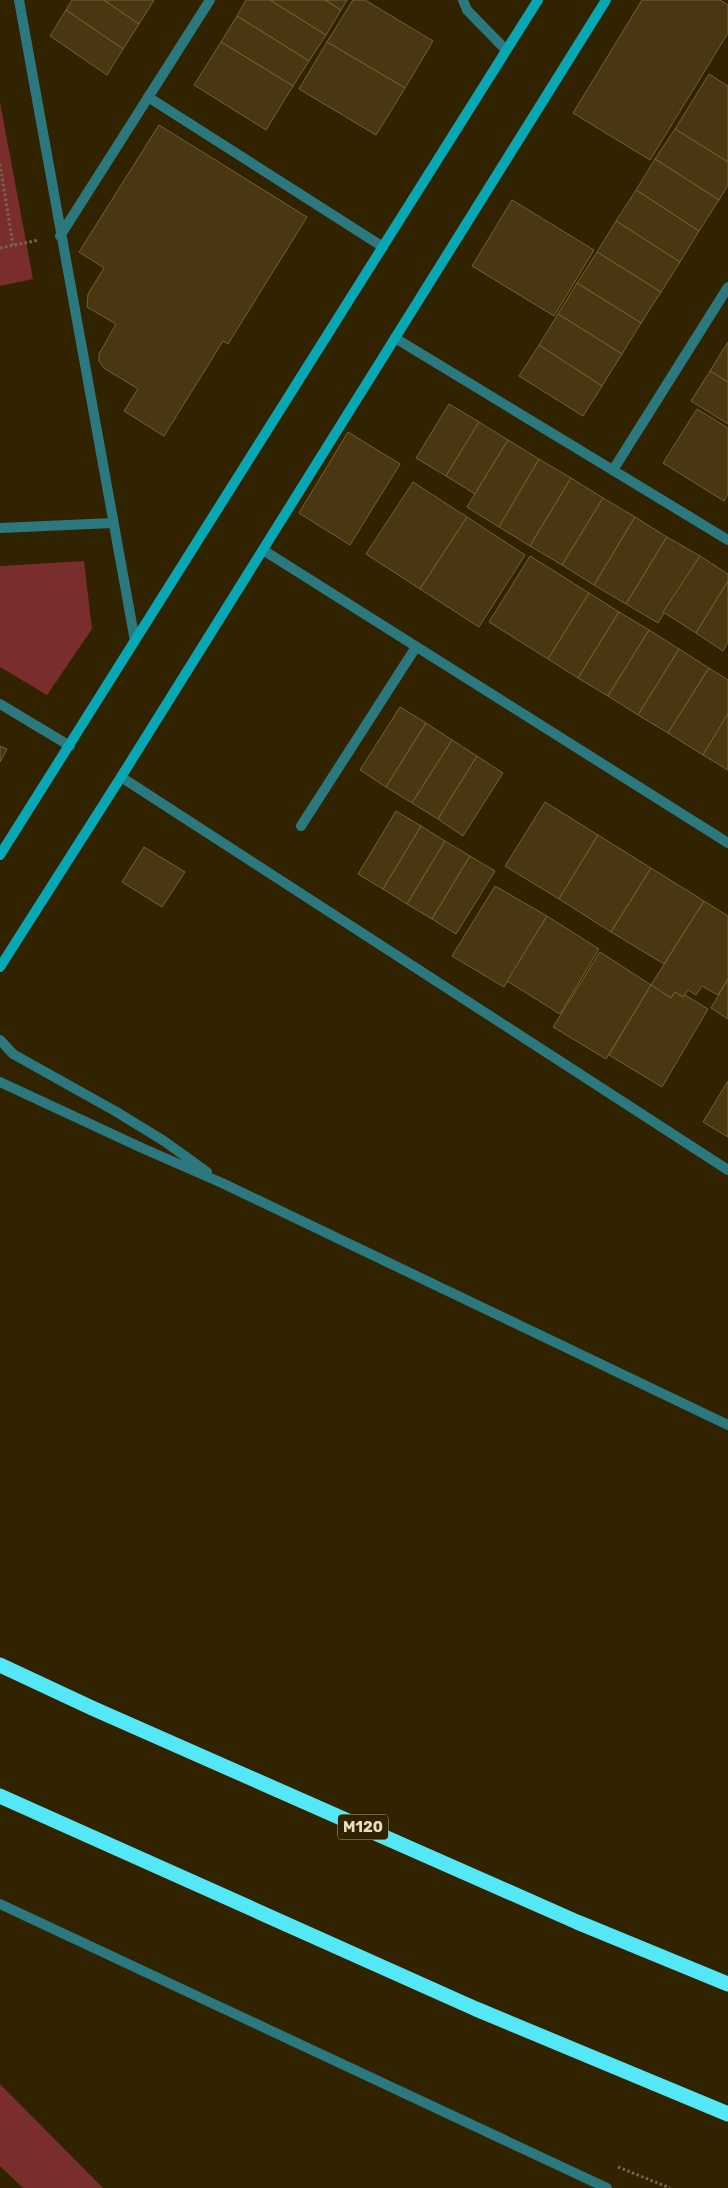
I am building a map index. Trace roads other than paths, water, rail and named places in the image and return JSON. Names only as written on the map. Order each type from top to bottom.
[{"type":"highway","points":[[0,1660],[16,1672]]},
{"type":"highway","name":"M120","points":[[0,1665],[92,1708],[568,1918],[728,1984]]},
{"type":"highway","points":[[0,1796],[476,2009],[728,2114]]},
{"type":"main road","points":[[0,855],[538,0]]},
{"type":"main road","points":[[0,967],[121,777],[606,0]]},
{"type":"street","points":[[19,0],[60,236],[135,641]]},
{"type":"street","points":[[60,236],[210,0]]},
{"type":"street","points":[[463,0],[467,10],[506,50]]},
{"type":"street","points":[[148,97],[383,247]]},
{"type":"street","points":[[612,470],[728,286]]},
{"type":"street","points":[[395,338],[728,540]]},
{"type":"street","points":[[0,528],[113,523]]},
{"type":"street","points":[[263,550],[728,843]]},
{"type":"street","points":[[300,826],[416,647]]},
{"type":"street","points":[[0,704],[70,746]]},
{"type":"street","points":[[121,777],[728,1170]]},
{"type":"street","points":[[0,1040],[13,1054],[148,1131],[222,1183]]},
{"type":"street","points":[[0,1082],[222,1183],[728,1425]]},
{"type":"street","points":[[0,1904],[607,2188]]}]
